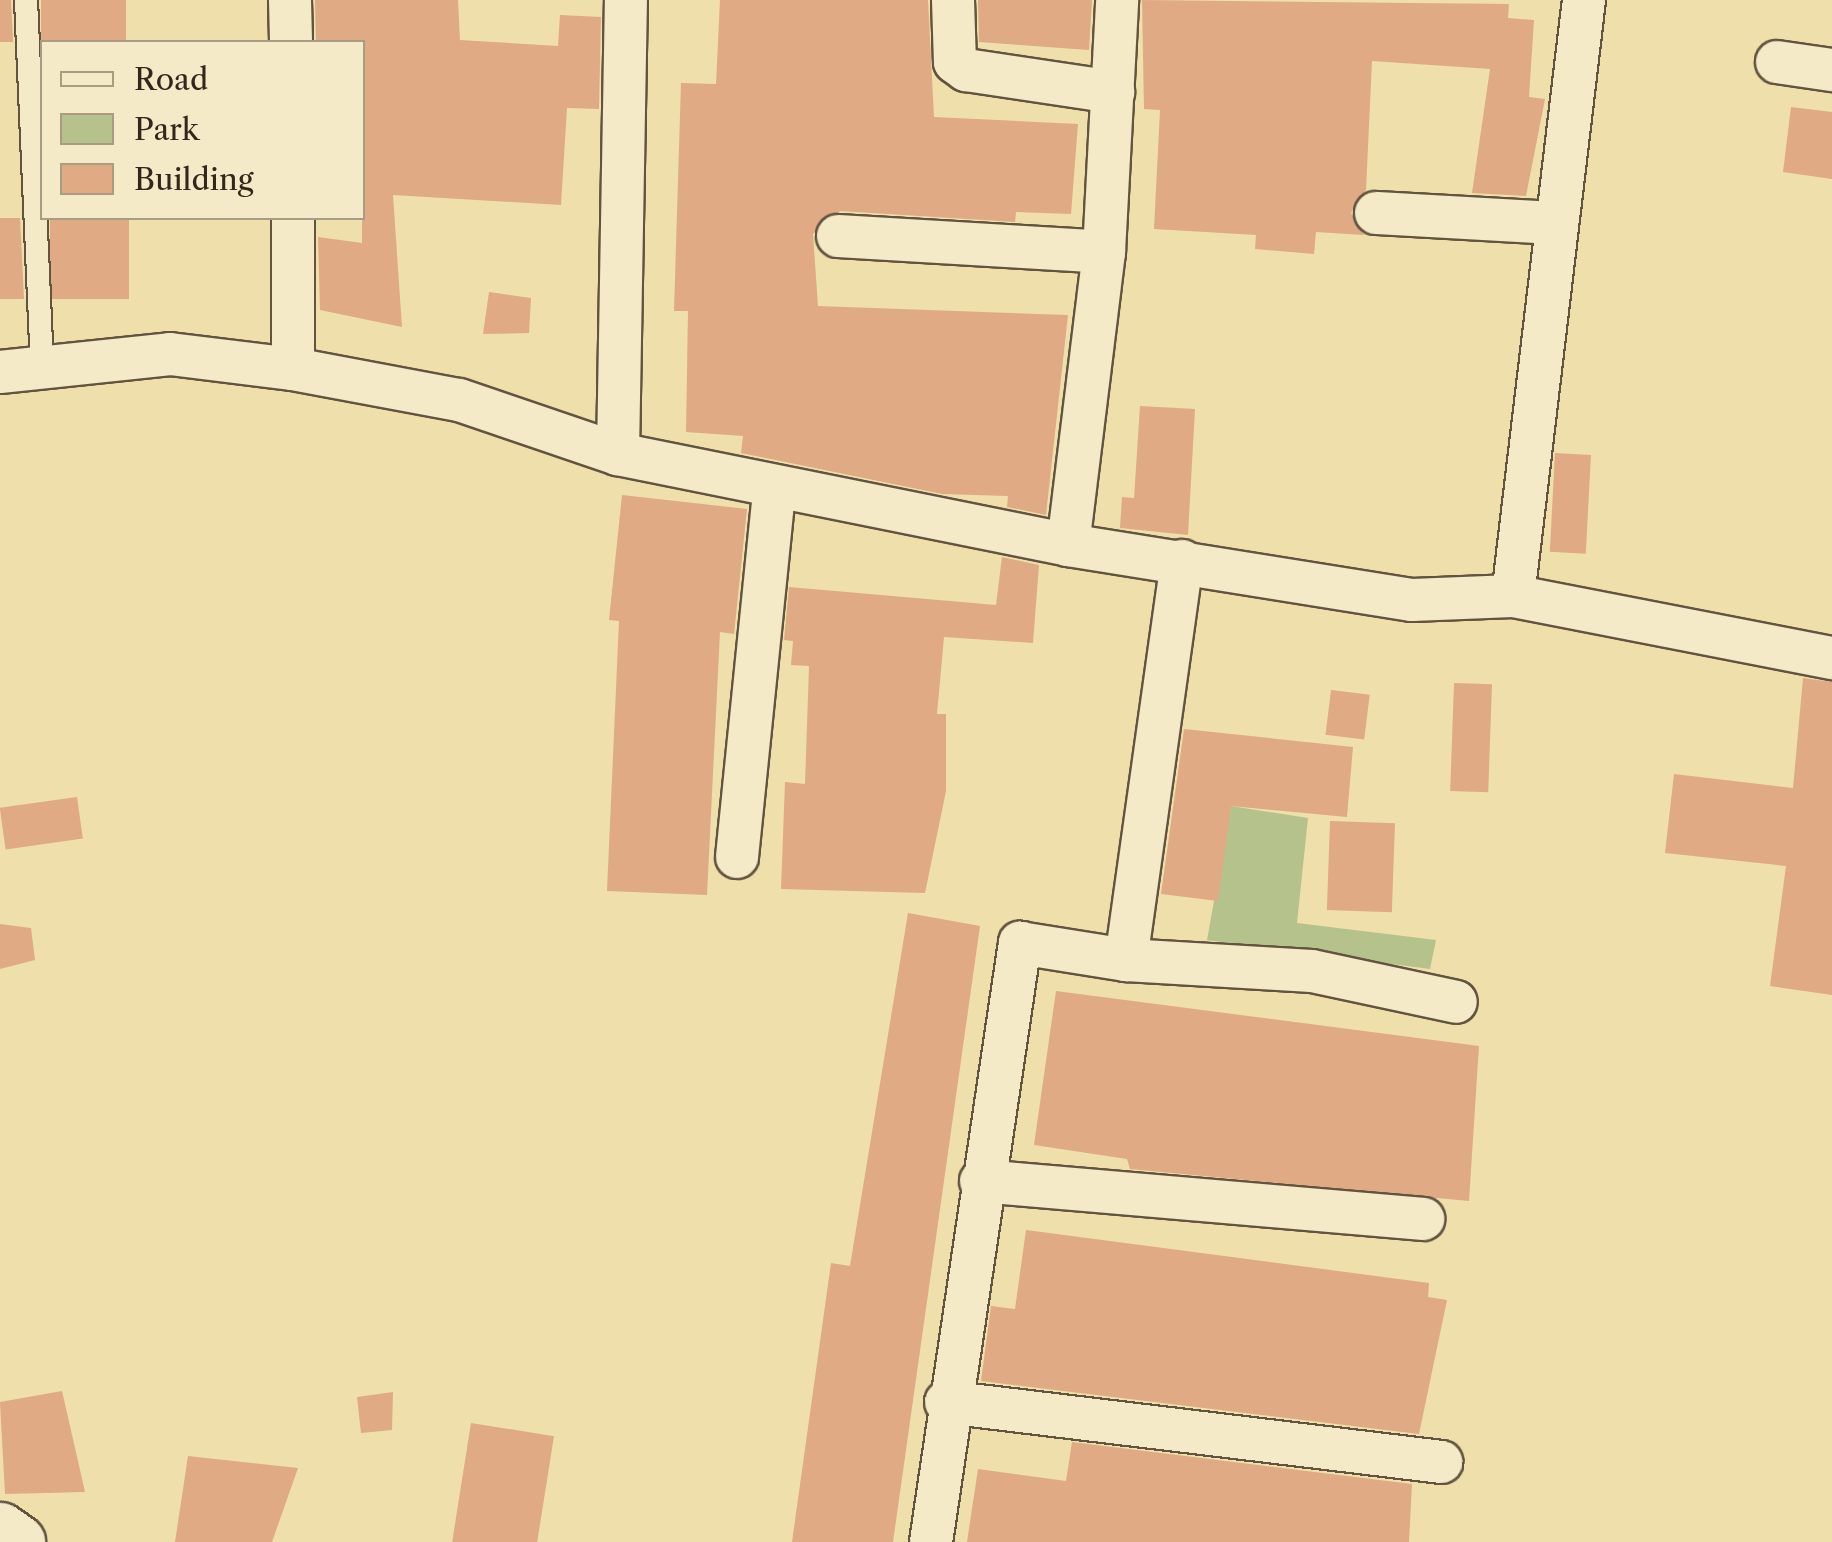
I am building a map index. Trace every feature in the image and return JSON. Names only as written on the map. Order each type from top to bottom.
[{"type":"street","points":[[290,0],[292,40]]},
{"type":"street","points":[[618,454],[626,0]]},
{"type":"street","points":[[953,0],[955,62],[966,70],[1113,92]]},
{"type":"street","points":[[1068,545],[1104,252],[1117,0]]},
{"type":"street","points":[[1513,596],[1584,0]]},
{"type":"street","points":[[1777,62],[1832,70]]},
{"type":"street","points":[[1376,213],[1556,223]]},
{"type":"street","points":[[292,370],[293,220]]},
{"type":"street","points":[[838,236],[1104,252]]},
{"type":"street","points":[[0,372],[170,354],[292,370],[459,400],[618,454],[774,490],[1068,545],[1412,600],[1513,596],[1832,658]]},
{"type":"street","points":[[737,858],[774,490]]},
{"type":"street","points":[[1126,960],[1182,561]]},
{"type":"street","points":[[931,1542],[946,1402],[1020,942],[1126,960],[1312,971],[1456,1002]]},
{"type":"street","points":[[982,1181],[1423,1220]]},
{"type":"street","points":[[946,1402],[1442,1462]]},
{"type":"street","points":[[0,1530],[16,1542]]},
{"type":"lane","points":[[26,0],[42,367]]},
{"type":"green space","points":[[1231,806],[1308,818],[1297,923],[1436,940],[1430,969],[1207,940]]},
{"type":"building","points":[[0,0],[11,0],[13,42],[0,42]]},
{"type":"building","points":[[41,0],[126,0],[126,40],[41,40]]},
{"type":"building","points":[[315,0],[458,0],[460,40],[558,46],[560,15],[601,17],[599,109],[567,108],[561,205],[393,195],[402,327],[320,310],[318,237],[362,243],[365,40],[316,40]]},
{"type":"building","points":[[720,0],[928,0],[934,117],[1078,124],[1071,214],[1016,212],[1015,222],[840,211],[813,234],[818,306],[1068,315],[1046,515],[1007,507],[1008,496],[942,494],[741,453],[743,436],[686,432],[688,311],[674,311],[681,83],[716,84]]},
{"type":"building","points":[[978,0],[1092,0],[1089,50],[979,42]]},
{"type":"building","points":[[1142,0],[1509,4],[1508,18],[1534,20],[1529,97],[1545,99],[1526,196],[1472,193],[1490,69],[1372,61],[1366,190],[1351,213],[1364,235],[1316,232],[1314,254],[1255,249],[1256,235],[1154,229],[1160,110],[1144,109]]},
{"type":"building","points":[[1791,107],[1832,112],[1832,179],[1783,172]]},
{"type":"building","points":[[0,218],[20,218],[24,299],[0,299]]},
{"type":"building","points":[[50,220],[129,220],[129,299],[50,299]]},
{"type":"building","points":[[489,292],[531,298],[529,333],[483,334]]},
{"type":"building","points":[[1140,406],[1195,409],[1188,535],[1120,528],[1122,497],[1134,498]]},
{"type":"building","points":[[1555,453],[1591,455],[1586,554],[1550,552]]},
{"type":"building","points":[[622,495],[747,509],[734,634],[720,632],[707,895],[607,891],[619,621],[609,620]]},
{"type":"building","points":[[1002,557],[1039,565],[1033,643],[944,637],[937,714],[946,714],[946,791],[925,893],[781,889],[785,782],[805,784],[809,666],[791,665],[793,641],[784,640],[789,587],[996,605]]},
{"type":"building","points":[[1803,678],[1832,682],[1832,995],[1770,986],[1786,866],[1665,853],[1674,774],[1793,788]]},
{"type":"building","points":[[1454,683],[1492,684],[1488,792],[1450,791]]},
{"type":"building","points":[[1331,690],[1370,695],[1364,739],[1326,735]]},
{"type":"building","points":[[1184,729],[1353,747],[1347,817],[1231,806],[1218,901],[1161,894]]},
{"type":"building","points":[[77,797],[83,839],[6,849],[0,808]]},
{"type":"building","points":[[1330,821],[1395,823],[1392,912],[1327,910]]},
{"type":"building","points":[[908,913],[980,926],[893,1542],[792,1542],[831,1263],[850,1266]]},
{"type":"building","points":[[0,924],[31,928],[35,960],[0,969]]},
{"type":"building","points":[[1056,991],[1479,1046],[1469,1201],[1130,1169],[1127,1159],[1034,1145]]},
{"type":"building","points":[[1026,1230],[1429,1283],[1428,1297],[1447,1300],[1419,1434],[981,1381],[991,1306],[1015,1309]]},
{"type":"building","points":[[62,1391],[85,1492],[5,1494],[0,1402]]},
{"type":"building","points":[[393,1392],[392,1430],[361,1433],[357,1397]]},
{"type":"building","points":[[471,1423],[554,1436],[537,1542],[452,1542]]},
{"type":"building","points":[[1072,1442],[1412,1484],[1409,1542],[967,1542],[978,1469],[1066,1481]]},
{"type":"building","points":[[188,1456],[298,1468],[272,1542],[175,1542]]}]
